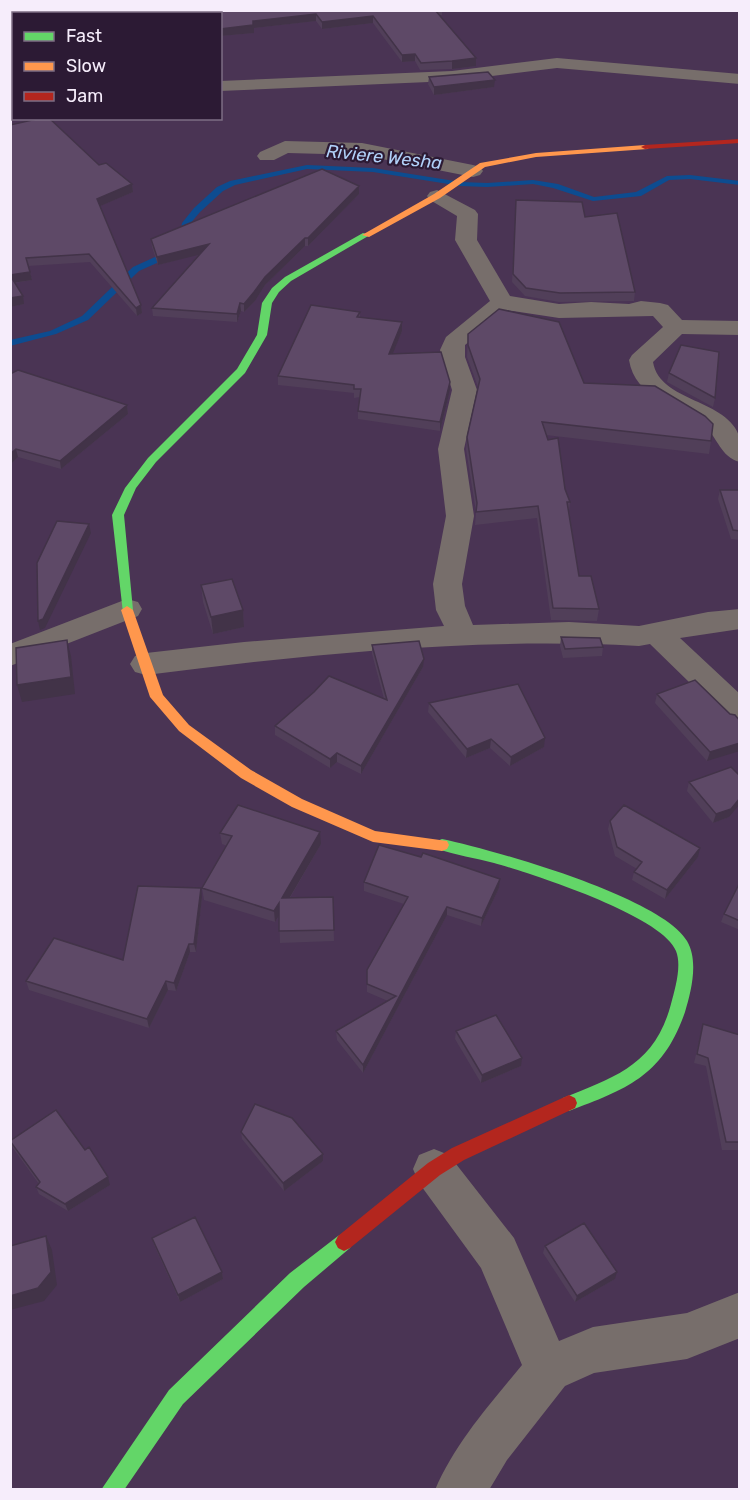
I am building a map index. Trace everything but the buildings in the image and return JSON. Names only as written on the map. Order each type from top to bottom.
[{"type":"street","points":[[222,86],[452,76],[557,63],[740,79]]},
{"type":"street","points":[[111,1490],[176,1397],[297,1281],[434,1169],[458,1154],[547,1112],[627,1079],[654,1057],[670,1029],[682,996],[686,960],[680,942],[658,924],[633,910],[563,879],[466,848],[373,836],[297,803],[246,774],[184,728],[157,697],[127,609],[118,515],[130,488],[152,460],[241,371],[262,335],[267,303],[275,290],[288,279],[443,192],[483,165],[536,155],[740,141]]},
{"type":"street","points":[[267,156],[285,147],[362,149],[469,173]]},
{"type":"street","points":[[443,192],[468,214],[466,240],[502,302]]},
{"type":"street","points":[[464,635],[450,608],[446,582],[455,551],[460,513],[451,457],[452,441],[464,396],[464,380],[455,369],[451,349],[454,342],[502,302],[559,311],[591,309],[629,311],[641,308],[660,310],[676,327],[740,328]]},
{"type":"street","points":[[676,327],[664,341],[640,360],[640,370],[647,380],[663,392],[714,422],[733,449],[740,454]]},
{"type":"street","points":[[10,656],[127,609]]},
{"type":"street","points":[[146,664],[244,652],[464,635],[569,632],[639,636],[658,634],[708,622],[740,619]]},
{"type":"street","points":[[658,634],[740,713]]},
{"type":"street","points":[[434,1169],[498,1254],[548,1369]]},
{"type":"street","points":[[460,1490],[490,1443],[548,1369],[593,1350],[687,1336],[740,1315]]},
{"type":"waterway","name":"Riviere Wesha","points":[[183,239],[185,225],[197,210],[220,189],[233,183],[307,167],[373,170],[461,184],[533,182],[555,186],[593,199],[638,194],[667,178],[690,177],[740,183]]},
{"type":"waterway","name":"Riviere Wesha","points":[[10,343],[42,336],[85,318],[140,266],[169,254]]},
{"type":"traffic: fast","points":[[127,610],[118,515],[131,488],[152,460],[241,371],[262,335],[267,303],[275,290],[288,279],[366,235]]},
{"type":"traffic: fast","points":[[442,845],[464,849],[531,869],[607,897],[665,928],[683,948],[685,962],[681,997],[666,1037],[650,1060],[621,1082],[569,1103]]},
{"type":"traffic: fast","points":[[111,1490],[176,1397],[297,1280],[344,1242]]},
{"type":"traffic: slow","points":[[366,235],[437,196],[483,165],[536,155],[645,147]]},
{"type":"traffic: slow","points":[[127,610],[157,697],[184,728],[246,774],[297,803],[373,836],[442,845]]},
{"type":"traffic: jam","points":[[645,147],[740,141]]},
{"type":"traffic: jam","points":[[344,1242],[434,1169],[458,1154],[569,1103]]}]
